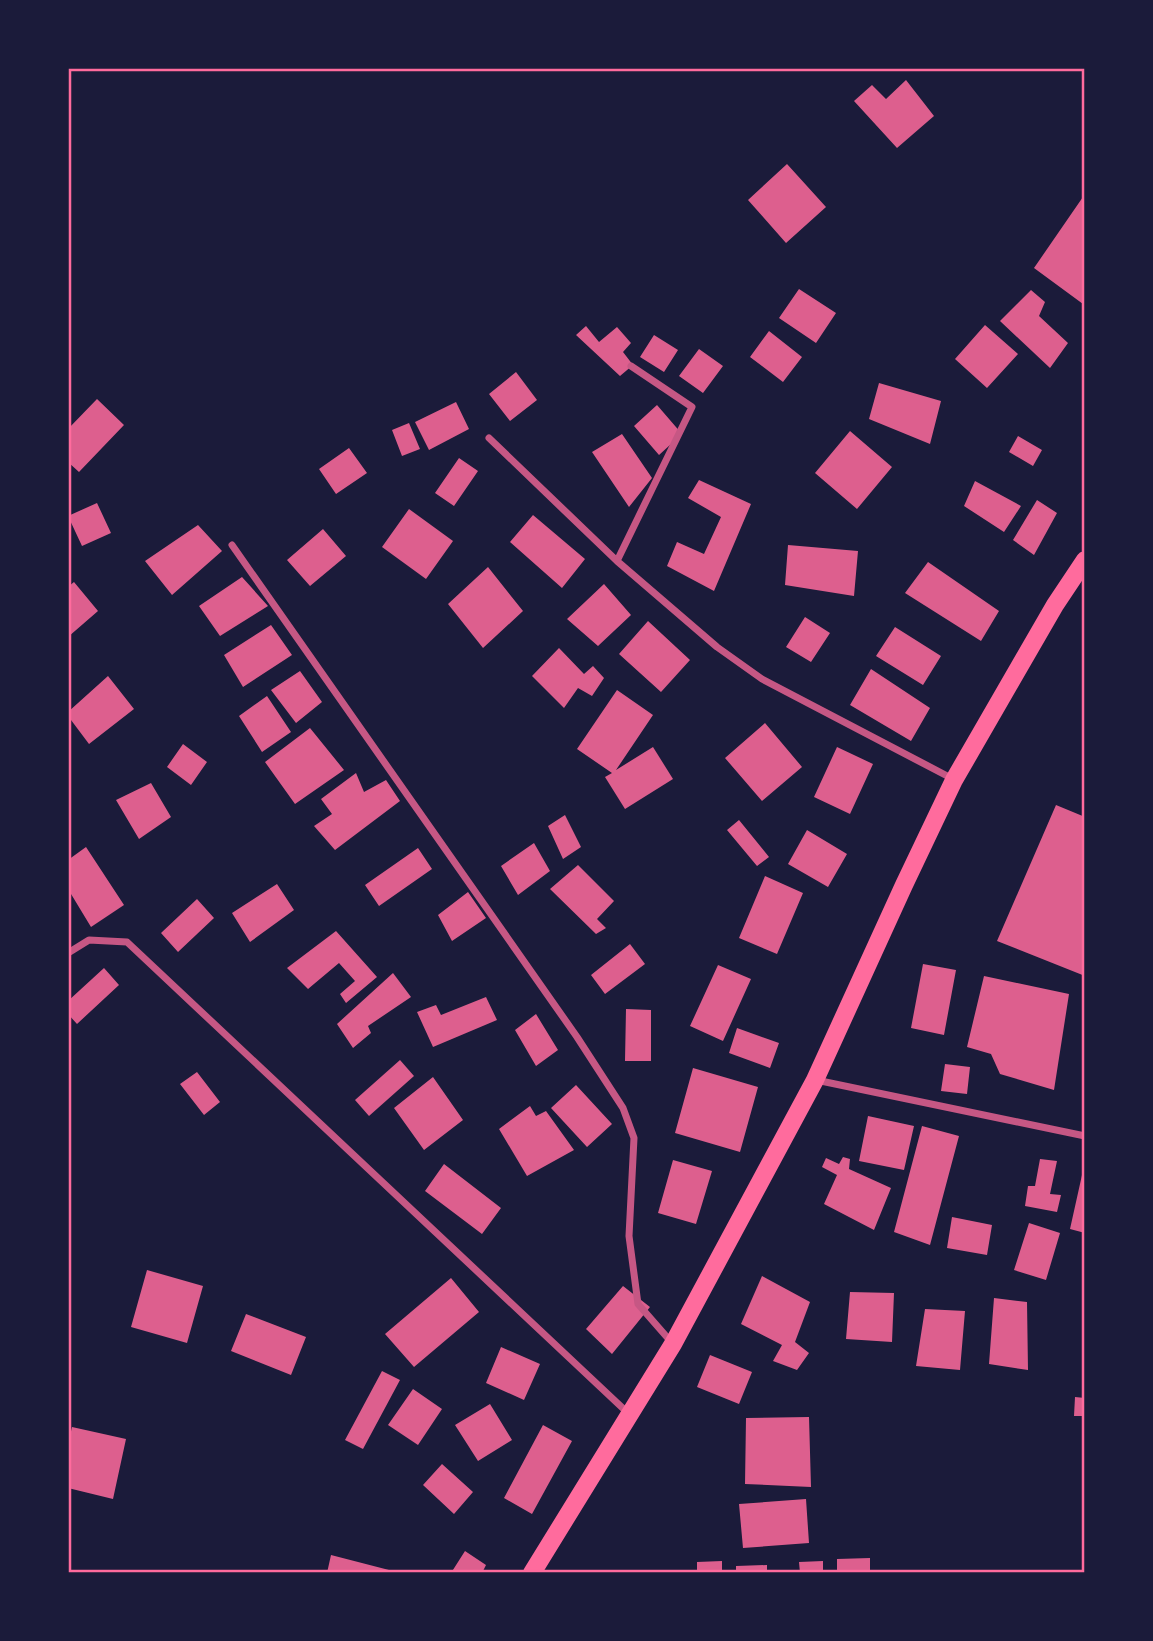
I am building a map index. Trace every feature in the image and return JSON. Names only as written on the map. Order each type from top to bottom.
[{"type":"main road","points":[[533,1573],[673,1344],[815,1080],[954,780],[1055,605],[1085,560]]},
{"type":"street","points":[[617,561],[692,407],[631,366]]},
{"type":"street","points":[[489,438],[617,561],[717,647],[762,679],[954,780]]},
{"type":"street","points":[[232,545],[578,1037],[623,1108],[634,1138],[629,1236],[638,1304],[673,1344]]},
{"type":"street","points":[[68,953],[89,940],[127,942],[630,1415]]},
{"type":"street","points":[[815,1080],[1085,1136]]},
{"type":"building","points":[[906,80],[934,116],[897,148],[854,101],[872,85],[886,99]]},
{"type":"building","points":[[787,164],[826,207],[786,243],[748,200]]},
{"type":"building","points":[[1085,194],[1085,303],[1083,304],[1034,268]]},
{"type":"building","points":[[799,289],[836,313],[816,343],[779,318]]},
{"type":"building","points":[[1031,290],[1045,302],[1039,316],[1068,343],[1050,368],[1000,321]]},
{"type":"building","points":[[985,325],[1018,354],[987,388],[955,359]]},
{"type":"building","points":[[586,326],[599,342],[617,327],[631,343],[623,352],[633,365],[620,376],[576,335]]},
{"type":"building","points":[[769,331],[802,357],[783,382],[750,357]]},
{"type":"building","points":[[654,335],[678,350],[664,372],[640,357]]},
{"type":"building","points":[[699,349],[723,366],[703,393],[679,376]]},
{"type":"building","points":[[516,372],[537,400],[510,421],[489,394]]},
{"type":"building","points":[[879,383],[941,401],[930,444],[869,419]]},
{"type":"building","points":[[97,399],[124,425],[79,472],[68,462],[68,429]]},
{"type":"building","points":[[456,402],[469,429],[429,450],[415,422]]},
{"type":"building","points":[[657,405],[682,434],[659,455],[634,426]]},
{"type":"building","points":[[409,423],[420,449],[402,456],[392,430]]},
{"type":"building","points":[[850,431],[892,467],[857,509],[815,473]]},
{"type":"building","points":[[622,434],[652,478],[629,507],[592,452]]},
{"type":"building","points":[[1018,436],[1042,450],[1033,466],[1009,452]]},
{"type":"building","points":[[349,448],[367,473],[336,494],[319,469]]},
{"type":"building","points":[[459,458],[478,471],[454,506],[435,493]]},
{"type":"building","points":[[699,480],[751,504],[714,591],[667,566],[677,542],[704,554],[721,517],[688,498]]},
{"type":"building","points":[[975,481],[1021,506],[1004,532],[964,506]]},
{"type":"building","points":[[1037,500],[1057,513],[1034,555],[1013,540]]},
{"type":"building","points":[[97,503],[111,533],[82,546],[68,516]]},
{"type":"building","points":[[409,509],[453,541],[426,579],[382,547]]},
{"type":"building","points":[[533,515],[585,559],[562,588],[510,542]]},
{"type":"building","points":[[198,525],[222,551],[172,595],[145,561]]},
{"type":"building","points":[[323,529],[346,556],[310,586],[287,560]]},
{"type":"building","points":[[788,545],[858,551],[854,596],[785,585]]},
{"type":"building","points":[[928,562],[999,611],[981,641],[905,593]]},
{"type":"building","points":[[488,567],[523,611],[483,648],[448,604]]},
{"type":"building","points":[[242,577],[268,606],[220,636],[199,606]]},
{"type":"building","points":[[74,582],[98,611],[68,637],[68,587]]},
{"type":"building","points":[[604,584],[631,615],[598,646],[567,619]]},
{"type":"building","points":[[805,617],[830,633],[811,662],[786,647]]},
{"type":"building","points":[[648,621],[690,660],[661,692],[619,654]]},
{"type":"building","points":[[271,625],[292,655],[243,687],[224,655]]},
{"type":"building","points":[[895,627],[941,656],[923,685],[876,656]]},
{"type":"building","points":[[559,648],[584,674],[593,666],[604,678],[592,696],[578,688],[564,708],[532,676]]},
{"type":"building","points":[[871,669],[930,708],[911,741],[850,705]]},
{"type":"building","points":[[300,671],[322,702],[296,723],[271,690]]},
{"type":"building","points":[[108,676],[134,709],[89,744],[68,716],[68,712]]},
{"type":"building","points":[[617,690],[653,715],[616,770],[653,747],[673,779],[625,809],[605,777],[612,773],[577,749]]},
{"type":"building","points":[[267,696],[291,732],[262,752],[239,716]]},
{"type":"building","points":[[765,723],[802,767],[762,801],[725,758]]},
{"type":"building","points":[[310,728],[344,770],[295,804],[265,762]]},
{"type":"building","points":[[183,744],[207,762],[191,785],[167,767]]},
{"type":"building","points":[[837,747],[873,764],[850,814],[814,797]]},
{"type":"building","points":[[356,773],[364,792],[386,780],[400,801],[335,850],[314,826],[332,814],[321,799]]},
{"type":"building","points":[[151,783],[171,817],[139,839],[116,800]]},
{"type":"building","points":[[1056,805],[1085,817],[1085,976],[997,941]]},
{"type":"building","points":[[565,815],[581,847],[563,859],[548,826]]},
{"type":"building","points":[[739,820],[769,857],[757,866],[727,830]]},
{"type":"building","points":[[807,830],[847,854],[828,887],[788,864]]},
{"type":"building","points":[[534,843],[550,871],[518,895],[501,866]]},
{"type":"building","points":[[86,847],[124,905],[91,927],[68,889],[68,860]]},
{"type":"building","points":[[418,848],[432,869],[379,906],[365,885]]},
{"type":"building","points":[[578,865],[614,901],[597,919],[606,928],[596,934],[550,889]]},
{"type":"building","points":[[765,876],[803,893],[777,954],[739,938]]},
{"type":"building","points":[[277,884],[294,910],[250,942],[232,913]]},
{"type":"building","points":[[468,892],[486,918],[452,941],[438,915]]},
{"type":"building","points":[[197,899],[214,918],[178,952],[161,933]]},
{"type":"building","points":[[336,931],[377,977],[346,1003],[340,994],[355,981],[339,963],[308,989],[287,968]]},
{"type":"building","points":[[630,944],[645,964],[605,994],[591,975]]},
{"type":"building","points":[[923,964],[956,970],[944,1035],[911,1028]]},
{"type":"building","points":[[718,965],[751,979],[723,1041],[690,1026]]},
{"type":"building","points":[[104,968],[119,985],[77,1024],[68,1014],[68,1001]]},
{"type":"building","points":[[393,973],[411,997],[368,1026],[371,1033],[353,1048],[337,1024]]},
{"type":"building","points":[[984,976],[1069,994],[1054,1090],[1000,1074],[991,1054],[967,1047]]},
{"type":"building","points":[[486,997],[497,1020],[433,1047],[417,1012],[436,1005],[441,1015]]},
{"type":"building","points":[[626,1009],[651,1010],[651,1061],[625,1061]]},
{"type":"building","points":[[536,1014],[558,1050],[536,1066],[515,1030]]},
{"type":"building","points":[[737,1028],[779,1043],[770,1068],[729,1053]]},
{"type":"building","points":[[400,1060],[414,1076],[369,1116],[355,1100]]},
{"type":"building","points":[[945,1064],[970,1067],[967,1094],[941,1091]]},
{"type":"building","points":[[693,1068],[758,1087],[740,1152],[675,1133]]},
{"type":"building","points":[[197,1072],[220,1102],[204,1115],[180,1084]]},
{"type":"building","points":[[433,1077],[463,1120],[424,1150],[394,1108]]},
{"type":"building","points":[[576,1085],[612,1124],[587,1147],[551,1108]]},
{"type":"building","points":[[530,1106],[536,1116],[546,1111],[574,1150],[527,1176],[499,1129]]},
{"type":"building","points":[[868,1116],[914,1126],[904,1170],[859,1161]]},
{"type":"building","points":[[922,1126],[959,1136],[930,1245],[894,1232]]},
{"type":"building","points":[[843,1157],[850,1159],[849,1169],[891,1188],[874,1230],[824,1204],[837,1175],[822,1167],[826,1158],[839,1164]]},
{"type":"building","points":[[1040,1159],[1057,1161],[1050,1194],[1061,1195],[1057,1212],[1025,1206],[1028,1186],[1035,1186]]},
{"type":"building","points":[[673,1160],[712,1171],[696,1224],[658,1213]]},
{"type":"building","points":[[444,1164],[501,1208],[482,1234],[425,1191]]},
{"type":"building","points":[[1082,1175],[1085,1176],[1085,1233],[1070,1229]]},
{"type":"building","points":[[952,1217],[992,1225],[987,1255],[947,1248]]},
{"type":"building","points":[[1029,1223],[1060,1233],[1046,1280],[1014,1270]]},
{"type":"building","points":[[147,1270],[203,1286],[187,1343],[131,1327]]},
{"type":"building","points":[[762,1276],[810,1302],[795,1342],[809,1353],[797,1370],[773,1361],[782,1345],[741,1324]]},
{"type":"building","points":[[451,1278],[479,1312],[414,1367],[385,1334]]},
{"type":"building","points":[[623,1286],[650,1307],[612,1354],[586,1329]]},
{"type":"building","points":[[850,1292],[894,1293],[892,1342],[846,1339]]},
{"type":"building","points":[[994,1298],[1027,1302],[1028,1370],[989,1364]]},
{"type":"building","points":[[925,1309],[965,1311],[960,1370],[916,1366]]},
{"type":"building","points":[[246,1314],[306,1337],[291,1375],[231,1351]]},
{"type":"building","points":[[501,1347],[540,1364],[524,1400],[486,1383]]},
{"type":"building","points":[[710,1355],[752,1372],[739,1404],[697,1387]]},
{"type":"building","points":[[382,1371],[400,1380],[363,1449],[345,1440]]},
{"type":"building","points":[[413,1389],[442,1409],[418,1445],[388,1425]]},
{"type":"building","points":[[1075,1397],[1085,1398],[1085,1416],[1074,1416]]},
{"type":"building","points":[[490,1404],[512,1440],[478,1461],[455,1425]]},
{"type":"building","points":[[809,1417],[811,1487],[745,1484],[746,1418]]},
{"type":"building","points":[[543,1425],[572,1441],[532,1514],[504,1498]]},
{"type":"building","points":[[72,1427],[126,1439],[113,1499],[68,1488],[68,1445]]},
{"type":"building","points":[[442,1464],[473,1492],[454,1514],[423,1485]]},
{"type":"building","points":[[806,1499],[809,1543],[743,1548],[739,1504]]},
{"type":"building","points":[[465,1551],[486,1565],[482,1573],[451,1573]]},
{"type":"building","points":[[331,1555],[389,1570],[388,1573],[327,1573]]},
{"type":"building","points":[[870,1558],[870,1573],[837,1573],[837,1559]]},
{"type":"building","points":[[722,1561],[722,1573],[697,1573],[697,1562]]},
{"type":"building","points":[[823,1561],[823,1573],[800,1573],[799,1562]]},
{"type":"building","points":[[767,1565],[767,1573],[736,1573],[736,1566]]}]
